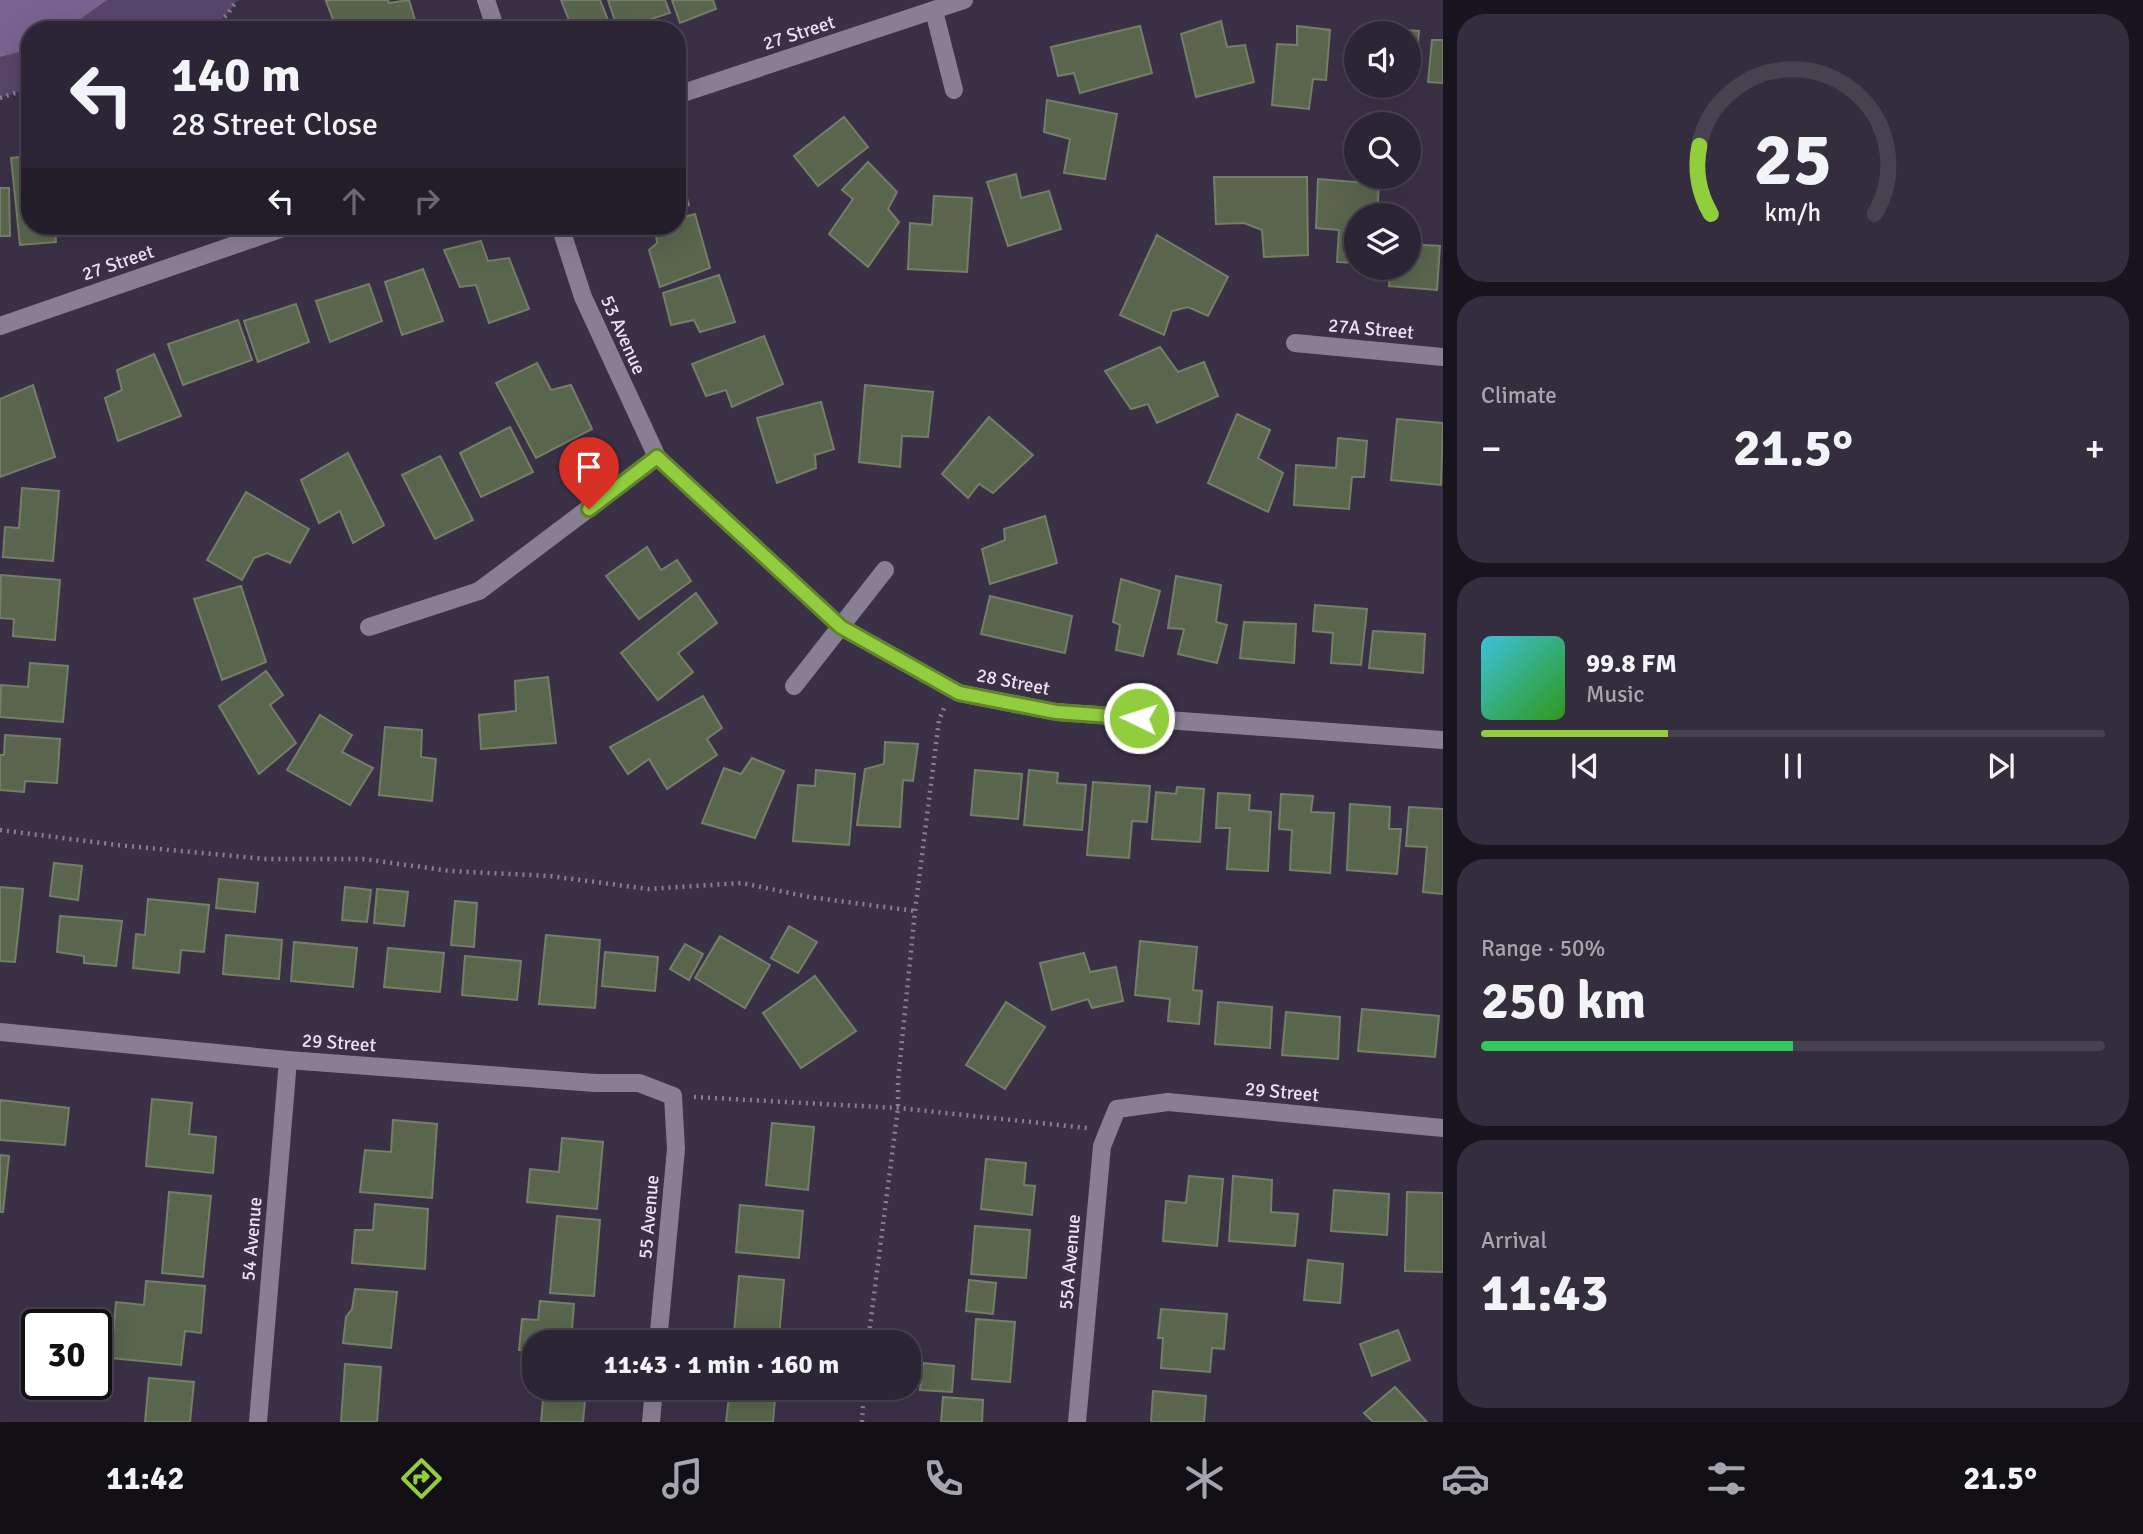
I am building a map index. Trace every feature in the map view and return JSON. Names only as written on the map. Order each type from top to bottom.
[{"type":"street","points":[[486,0],[493,21]]},
{"type":"street","name":"27 Street","points":[[686,92],[964,0]]},
{"type":"street","points":[[934,11],[954,90]]},
{"type":"street","name":"27 Street","points":[[0,326],[263,235]]},
{"type":"street","name":"53 Avenue","points":[[563,235],[583,297],[657,457]]},
{"type":"street","name":"27A Street","points":[[1295,343],[1443,356]]},
{"type":"street","points":[[369,627],[479,591],[657,457]]},
{"type":"street","name":"28 Street","points":[[657,457],[841,627],[959,693],[1056,712],[1443,740]]},
{"type":"street","points":[[794,686],[885,570]]},
{"type":"street","name":"29 Street","points":[[0,1032],[288,1060],[595,1083],[639,1083],[673,1096]]},
{"type":"street","name":"54 Avenue","points":[[258,1422],[288,1060]]},
{"type":"street","name":"55 Avenue","points":[[660,1330],[676,1149],[673,1096]]},
{"type":"street","name":"29 Street","points":[[1117,1110],[1168,1102],[1443,1128]]},
{"type":"street","name":"55A Avenue","points":[[1077,1422],[1102,1146],[1117,1110]]},
{"type":"street","points":[[651,1422],[653,1400]]},
{"type":"path","points":[[219,21],[237,0]]},
{"type":"path","points":[[0,98],[21,91]]},
{"type":"path","points":[[869,1330],[898,1108],[898,1082],[915,911],[939,720]]},
{"type":"path","points":[[0,830],[117,845],[266,859],[363,859],[450,871],[550,876],[648,889],[742,883],[809,897],[915,911]]},
{"type":"path","points":[[673,1096],[898,1108],[1108,1130]]},
{"type":"path","points":[[862,1422],[863,1400]]},
{"type":"shaded area","points":[[0,0],[237,0],[219,21],[21,21],[21,91],[0,98]]},
{"type":"shaded area","points":[[0,0],[107,0],[78,21],[21,21],[21,51],[0,57]]},
{"type":"building","points":[[388,0],[389,3],[409,0],[415,21],[334,21],[326,1]]},
{"type":"building","points":[[561,0],[600,0],[608,21],[569,21]]},
{"type":"building","points":[[608,0],[665,0],[670,13],[646,21],[615,21]]},
{"type":"building","points":[[672,0],[713,0],[716,9],[679,21]]},
{"type":"building","points":[[1221,21],[1227,47],[1245,45],[1254,82],[1196,97],[1181,34]]},
{"type":"building","points":[[1140,26],[1152,73],[1080,93],[1074,73],[1058,76],[1051,47]]},
{"type":"building","points":[[1297,26],[1330,30],[1326,80],[1313,79],[1309,109],[1272,105],[1277,44],[1297,45]]},
{"type":"building","points":[[1432,40],[1443,40],[1443,83],[1428,82]]},
{"type":"building","points":[[1047,100],[1117,114],[1105,179],[1064,173],[1070,139],[1044,132]]},
{"type":"building","points":[[844,117],[868,147],[818,186],[794,156]]},
{"type":"building","points":[[21,157],[21,235],[56,235],[56,242],[20,245],[11,158]]},
{"type":"building","points":[[868,162],[897,192],[888,209],[899,222],[868,267],[829,234],[853,199],[842,190]]},
{"type":"building","points":[[1016,174],[1021,198],[1049,191],[1061,229],[1008,246],[987,182]]},
{"type":"building","points":[[1214,177],[1307,177],[1308,255],[1264,257],[1262,230],[1244,223],[1216,224]]},
{"type":"building","points":[[1318,179],[1344,181],[1344,189],[1379,189],[1378,203],[1344,203],[1344,262],[1337,262],[1339,230],[1316,228]]},
{"type":"building","points":[[0,188],[9,188],[10,236],[0,236]]},
{"type":"building","points":[[934,196],[972,198],[967,272],[908,269],[910,223],[932,225]]},
{"type":"building","points":[[695,214],[710,268],[660,287],[649,250],[657,243],[656,235],[686,235],[686,216]]},
{"type":"building","points":[[1157,235],[1228,277],[1208,316],[1188,307],[1172,311],[1164,335],[1120,315]]},
{"type":"building","points":[[481,241],[488,261],[509,258],[529,309],[489,323],[476,285],[460,287],[444,250]]},
{"type":"building","points":[[1421,245],[1440,246],[1437,290],[1389,286],[1389,280],[1421,280]]},
{"type":"building","points":[[423,269],[443,321],[402,335],[385,282]]},
{"type":"building","points":[[719,275],[735,322],[700,332],[694,320],[671,325],[663,293]]},
{"type":"building","points":[[369,284],[382,321],[330,342],[316,301]]},
{"type":"building","points":[[296,304],[309,342],[258,362],[244,321]]},
{"type":"building","points":[[238,320],[252,360],[183,385],[168,344]]},
{"type":"building","points":[[764,336],[783,384],[732,407],[726,390],[706,396],[692,364]]},
{"type":"building","points":[[1160,347],[1178,372],[1204,362],[1218,396],[1157,423],[1148,404],[1131,409],[1105,371]]},
{"type":"building","points":[[154,354],[181,416],[118,441],[105,398],[122,390],[117,370]]},
{"type":"building","points":[[537,363],[551,390],[571,385],[592,429],[536,458],[496,383]]},
{"type":"building","points":[[33,385],[55,457],[0,477],[0,399]]},
{"type":"building","points":[[865,385],[933,392],[928,437],[902,436],[900,467],[859,462]]},
{"type":"building","points":[[821,402],[834,449],[815,455],[816,468],[777,483],[757,418]]},
{"type":"building","points":[[1237,414],[1270,430],[1258,458],[1283,473],[1268,512],[1208,483]]},
{"type":"building","points":[[989,417],[1033,455],[993,493],[979,484],[968,498],[942,474]]},
{"type":"building","points":[[1397,419],[1443,423],[1441,485],[1391,480]]},
{"type":"building","points":[[510,427],[533,472],[481,497],[460,453]]},
{"type":"building","points":[[1338,438],[1367,441],[1364,477],[1352,477],[1349,509],[1294,505],[1296,465],[1336,468]]},
{"type":"building","points":[[348,453],[384,525],[353,543],[340,511],[319,523],[301,480]]},
{"type":"building","points":[[440,456],[473,520],[435,539],[402,475]]},
{"type":"building","points":[[22,488],[59,491],[53,561],[3,557],[5,527],[19,528]]},
{"type":"building","points":[[246,492],[309,529],[290,563],[267,553],[254,558],[242,580],[207,560]]},
{"type":"building","points":[[1045,516],[1057,563],[990,584],[982,549],[1005,540],[1004,529]]},
{"type":"building","points":[[647,547],[661,570],[677,560],[691,581],[639,619],[606,576]]},
{"type":"building","points":[[1,575],[60,580],[55,640],[13,636],[14,619],[0,618]]},
{"type":"building","points":[[1176,576],[1221,585],[1216,622],[1227,625],[1217,663],[1178,654],[1184,629],[1168,628]]},
{"type":"building","points":[[1121,579],[1160,591],[1143,656],[1116,650],[1120,625],[1113,622]]},
{"type":"building","points":[[241,586],[266,662],[222,680],[194,599]]},
{"type":"building","points":[[696,593],[717,623],[678,653],[693,672],[658,700],[621,653]]},
{"type":"building","points":[[990,596],[1072,616],[1065,653],[981,634]]},
{"type":"building","points":[[1315,605],[1367,609],[1361,665],[1331,663],[1333,633],[1313,631]]},
{"type":"building","points":[[1244,622],[1296,624],[1294,663],[1240,658]]},
{"type":"building","points":[[1373,631],[1425,634],[1423,673],[1369,668]]},
{"type":"building","points":[[30,663],[68,666],[63,722],[0,717],[1,685],[28,687]]},
{"type":"building","points":[[266,671],[283,695],[270,705],[296,743],[259,774],[219,706]]},
{"type":"building","points":[[548,677],[556,743],[481,749],[479,715],[516,711],[515,681]]},
{"type":"building","points":[[703,696],[722,728],[707,739],[717,755],[667,789],[649,759],[628,774],[610,747]]},
{"type":"building","points":[[320,715],[352,735],[342,752],[373,768],[350,805],[287,770]]},
{"type":"building","points":[[385,727],[422,730],[421,757],[436,759],[432,801],[379,795]]},
{"type":"building","points":[[5,735],[60,739],[57,783],[25,781],[24,792],[0,790],[0,755],[4,755]]},
{"type":"building","points":[[885,742],[918,744],[913,781],[903,780],[900,827],[857,825],[865,769],[884,764]]},
{"type":"building","points":[[752,758],[784,771],[755,838],[702,823],[724,768],[741,774]]},
{"type":"building","points":[[816,770],[855,774],[849,845],[793,841],[798,785],[815,786]]},
{"type":"building","points":[[975,770],[1022,774],[1018,819],[971,815]]},
{"type":"building","points":[[1029,770],[1058,773],[1057,783],[1086,785],[1082,830],[1024,825]]},
{"type":"building","points":[[1093,782],[1150,786],[1147,822],[1132,821],[1129,858],[1087,855]]},
{"type":"building","points":[[1177,787],[1204,789],[1200,842],[1152,839],[1156,792],[1176,794]]},
{"type":"building","points":[[1218,793],[1250,795],[1249,810],[1271,812],[1268,871],[1227,869],[1230,828],[1216,828]]},
{"type":"building","points":[[1281,794],[1313,796],[1311,812],[1334,813],[1330,873],[1290,870],[1292,830],[1279,829]]},
{"type":"building","points":[[1350,804],[1390,807],[1389,829],[1401,829],[1397,874],[1347,870]]},
{"type":"building","points":[[1409,807],[1443,809],[1443,894],[1423,892],[1427,847],[1406,846]]},
{"type":"building","points":[[54,863],[82,866],[78,900],[50,896]]},
{"type":"building","points":[[219,879],[258,883],[255,912],[216,908]]},
{"type":"building","points":[[0,887],[23,889],[15,962],[0,961]]},
{"type":"building","points":[[345,887],[371,890],[367,922],[342,920]]},
{"type":"building","points":[[377,889],[408,892],[404,926],[374,923]]},
{"type":"building","points":[[148,899],[209,905],[204,952],[181,950],[179,973],[133,968],[136,934],[145,935]]},
{"type":"building","points":[[455,901],[477,903],[474,947],[451,945]]},
{"type":"building","points":[[60,916],[122,921],[116,966],[84,963],[84,956],[57,952]]},
{"type":"building","points":[[789,926],[817,942],[798,973],[771,958]]},
{"type":"building","points":[[226,935],[282,940],[279,979],[223,974]]},
{"type":"building","points":[[546,935],[600,940],[595,1008],[539,1004]]},
{"type":"building","points":[[720,936],[770,965],[745,1008],[695,978]]},
{"type":"building","points":[[1140,941],[1197,947],[1193,990],[1202,991],[1199,1024],[1168,1021],[1170,999],[1135,995]]},
{"type":"building","points":[[294,942],[357,948],[353,987],[291,981]]},
{"type":"building","points":[[685,944],[703,954],[689,980],[670,969]]},
{"type":"building","points":[[388,948],[444,953],[440,992],[384,987]]},
{"type":"building","points":[[605,952],[658,957],[655,991],[602,986]]},
{"type":"building","points":[[1084,953],[1090,972],[1116,967],[1123,1001],[1092,1008],[1088,999],[1052,1010],[1040,963]]},
{"type":"building","points":[[465,956],[521,961],[517,1000],[462,995]]},
{"type":"building","points":[[815,976],[856,1031],[801,1068],[763,1013]]},
{"type":"building","points":[[1006,1002],[1045,1027],[1005,1089],[966,1065]]},
{"type":"building","points":[[1218,1002],[1272,1007],[1270,1048],[1215,1044]]},
{"type":"building","points":[[1362,1009],[1439,1016],[1435,1057],[1358,1051]]},
{"type":"building","points":[[1286,1012],[1340,1017],[1338,1059],[1282,1055]]},
{"type":"building","points":[[152,1099],[192,1103],[189,1134],[216,1137],[213,1173],[146,1166]]},
{"type":"building","points":[[0,1100],[69,1108],[65,1145],[0,1140]]},
{"type":"building","points":[[393,1120],[437,1124],[432,1198],[360,1192],[365,1150],[391,1152]]},
{"type":"building","points":[[772,1123],[814,1127],[808,1190],[766,1185]]},
{"type":"building","points":[[562,1138],[603,1142],[597,1209],[527,1202],[530,1169],[559,1172]]},
{"type":"building","points":[[0,1155],[9,1156],[3,1212],[0,1212]]},
{"type":"building","points":[[986,1159],[1026,1163],[1024,1185],[1035,1186],[1032,1215],[981,1209]]},
{"type":"building","points":[[1189,1176],[1223,1179],[1217,1246],[1163,1241],[1166,1201],[1186,1203]]},
{"type":"building","points":[[1233,1176],[1272,1180],[1271,1212],[1298,1214],[1295,1246],[1229,1241]]},
{"type":"building","points":[[1334,1190],[1389,1194],[1387,1235],[1331,1231]]},
{"type":"building","points":[[169,1192],[211,1196],[203,1277],[162,1273]]},
{"type":"building","points":[[1407,1192],[1443,1193],[1443,1272],[1405,1271]]},
{"type":"building","points":[[375,1204],[428,1209],[425,1269],[352,1263],[355,1230],[373,1230]]},
{"type":"building","points":[[740,1205],[803,1211],[799,1258],[736,1252]]},
{"type":"building","points":[[557,1216],[600,1220],[594,1296],[550,1293]]},
{"type":"building","points":[[975,1226],[1030,1230],[1026,1278],[971,1274]]},
{"type":"building","points":[[1308,1260],[1343,1264],[1340,1303],[1304,1300]]},
{"type":"building","points":[[739,1276],[784,1280],[780,1330],[734,1330]]},
{"type":"building","points":[[969,1280],[996,1283],[993,1314],[966,1311]]},
{"type":"building","points":[[146,1281],[205,1286],[201,1333],[185,1331],[181,1365],[112,1358],[116,1302],[144,1305]]},
{"type":"building","points":[[355,1289],[397,1292],[391,1348],[343,1343],[346,1317],[352,1309]]},
{"type":"building","points":[[540,1301],[574,1304],[572,1329],[588,1330],[522,1330],[522,1350],[519,1350],[522,1319],[538,1320]]},
{"type":"building","points":[[1161,1309],[1227,1314],[1224,1349],[1212,1348],[1210,1372],[1161,1368],[1163,1338],[1158,1338]]},
{"type":"building","points":[[976,1319],[1015,1322],[1010,1382],[972,1379]]},
{"type":"building","points":[[1398,1330],[1410,1360],[1372,1376],[1360,1344]]},
{"type":"building","points":[[923,1363],[954,1366],[952,1392],[921,1390]]},
{"type":"building","points":[[345,1364],[381,1367],[377,1422],[341,1422]]},
{"type":"building","points":[[149,1378],[194,1382],[190,1422],[145,1422]]},
{"type":"building","points":[[1395,1387],[1427,1422],[1373,1422],[1364,1413]]},
{"type":"building","points":[[1153,1391],[1206,1396],[1204,1422],[1151,1422]]},
{"type":"building","points":[[943,1397],[983,1400],[982,1422],[941,1422]]},
{"type":"building","points":[[543,1400],[585,1400],[583,1422],[541,1422]]},
{"type":"building","points":[[729,1400],[775,1400],[773,1422],[726,1422]]},
{"type":"route","points":[[589,509],[657,457],[841,627],[959,693],[1056,712],[1139,718]]}]
